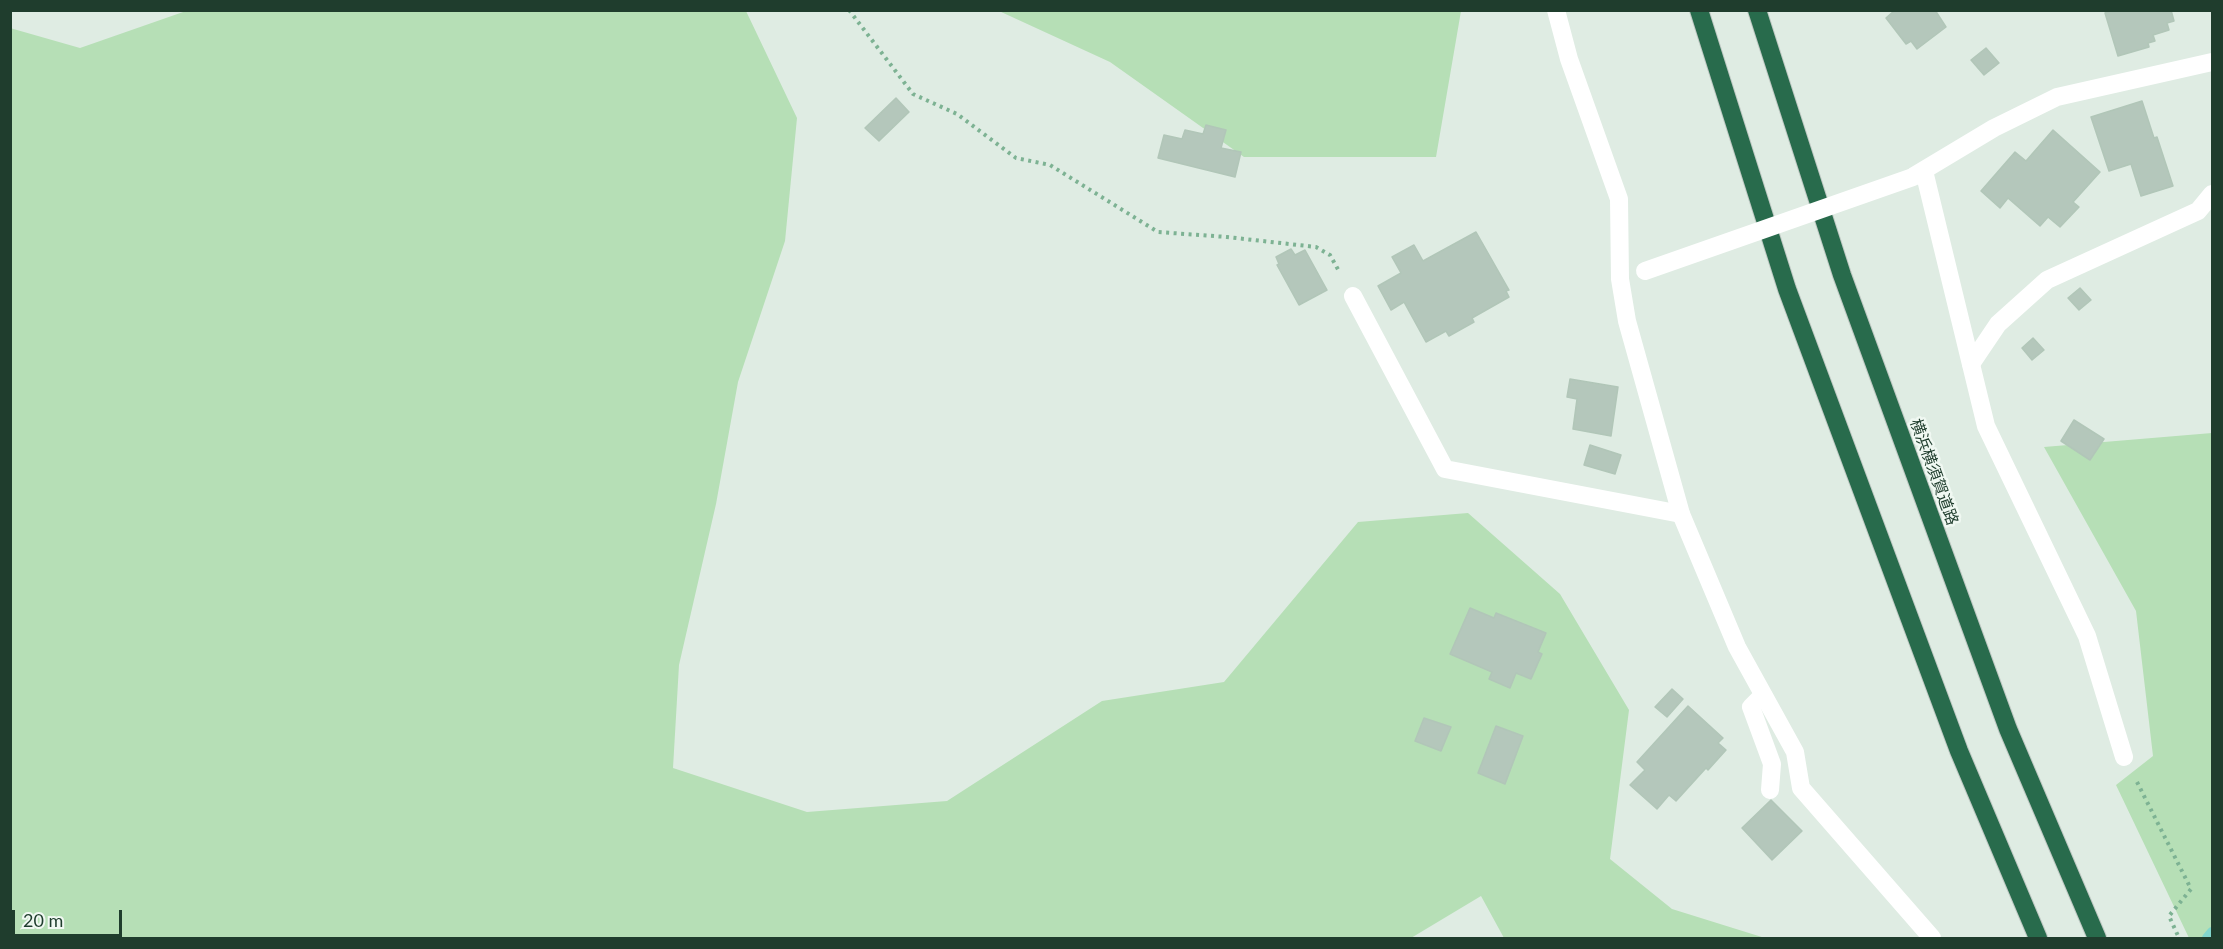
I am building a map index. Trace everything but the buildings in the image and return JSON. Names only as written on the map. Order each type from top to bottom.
[{"type":"highway","points":[[1699,10],[1787,289],[1959,751],[2038,939]]},
{"type":"highway","name":"横浜横須賀道路","points":[[1757,10],[1842,275],[2008,729],[2097,939]]},
{"type":"street","points":[[1556,10],[1569,59],[1619,199],[1620,279],[1627,321],[1681,514],[1737,648],[1795,752],[1802,788],[1932,939]]},
{"type":"street","points":[[1620,279],[1918,174],[1994,128],[2057,97],[2212,62]]},
{"type":"street","points":[[1918,174],[1986,426],[2087,636],[2124,757]]},
{"type":"street","points":[[1971,364],[1998,324],[2047,280],[2198,211],[2212,194]]},
{"type":"street","points":[[1353,296],[1445,469],[1681,514]]},
{"type":"street","points":[[1763,695],[1751,707],[1772,764],[1770,790]]},
{"type":"path","points":[[849,10],[913,94],[957,114],[1016,158],[1050,165],[1158,232],[1316,247],[1330,255],[1353,296]]},
{"type":"path","points":[[2124,757],[2191,889],[2169,916],[2179,939]]},
{"type":"green space","points":[[186,11],[746,11],[797,118],[785,241],[738,382],[716,504],[679,665],[673,768],[807,812],[947,801],[1102,701],[1224,682],[1358,522],[1468,513],[1560,594],[1629,710],[1610,859],[1672,909],[1765,938],[1504,938],[1481,896],[1411,938],[11,938],[10,28],[80,48]]},
{"type":"green space","points":[[999,11],[1461,11],[1436,157],[1244,157],[1110,62]]},
{"type":"green space","points":[[2212,433],[2212,938],[2189,938],[2116,785],[2153,756],[2136,611],[2044,447]]},
{"type":"waterway","points":[[2207,938],[2212,932]]}]
